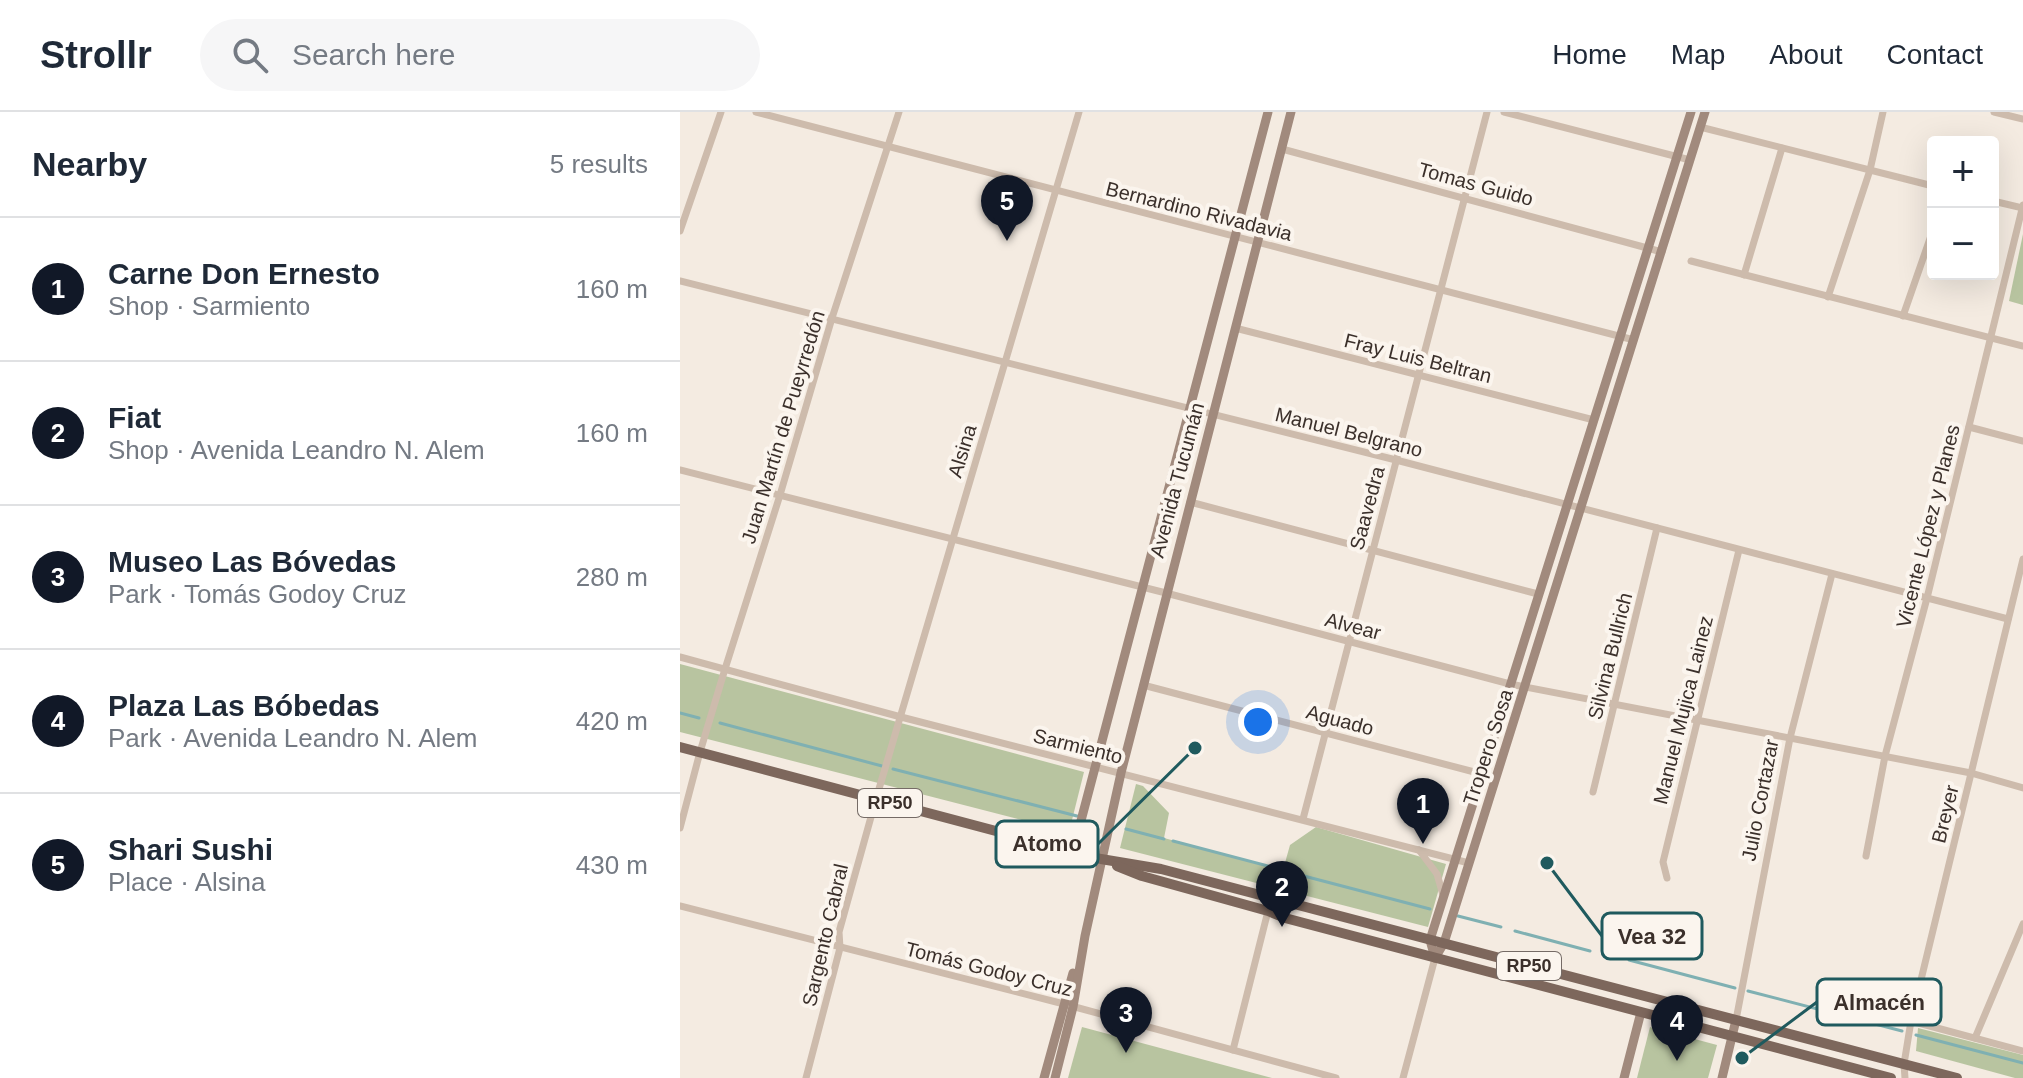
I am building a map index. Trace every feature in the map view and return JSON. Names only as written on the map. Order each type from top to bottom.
[{"type":"main road","name":"RP50","points":[[680,747],[1101,859],[1161,869],[1957,1078]]},
{"type":"main road","name":"RP50","points":[[1101,859],[1142,876],[1285,918],[1891,1078]]},
{"type":"street","points":[[680,231],[721,112]]},
{"type":"street","name":"Bernardino Rivadavia","points":[[756,112],[1634,340]]},
{"type":"street","name":"Juan Martín de Pueyrredón","points":[[680,828],[700,752],[832,318],[899,112]]},
{"type":"street","name":"Alsina","points":[[876,799],[1079,112]]},
{"type":"street","name":"Avenida Tucumán","points":[[1073,851],[1268,112]]},
{"type":"street","name":"Avenida Tucumán","points":[[1069,1006],[1121,773],[1291,112]]},
{"type":"street","name":"Saavedra","points":[[1303,819],[1487,112]]},
{"type":"street","points":[[1504,112],[1690,160]]},
{"type":"street","name":"Tropero Sosa","points":[[1430,940],[1691,112]]},
{"type":"street","name":"Tropero Sosa","points":[[1435,958],[1444,943],[1526,687],[1705,112]]},
{"type":"street","points":[[1828,297],[1870,170],[1883,112]]},
{"type":"street","points":[[1994,112],[2023,119]]},
{"type":"street","points":[[1700,127],[1927,184]]},
{"type":"street","points":[[1744,275],[1782,148]]},
{"type":"street","name":"Tomas Guido","points":[[1282,149],[1662,252]]},
{"type":"street","points":[[1999,202],[2023,207]]},
{"type":"street","name":"Vicente López y Planes","points":[[1866,856],[1885,756],[2023,207]]},
{"type":"street","points":[[1903,316],[1927,247]]},
{"type":"street","points":[[1691,261],[2023,346]]},
{"type":"street","name":"Manuel Belgrano","points":[[680,281],[1396,460],[2008,619]]},
{"type":"street","name":"Fray Luis Beltran","points":[[1235,328],[1594,420]]},
{"type":"street","points":[[1969,427],[2023,441]]},
{"type":"street","name":"Alvear","points":[[680,470],[1510,684],[1971,773],[2023,788]]},
{"type":"street","points":[[1190,502],[1538,594]]},
{"type":"street","name":"Silvina Bullrich","points":[[1593,792],[1657,528]]},
{"type":"street","name":"Manuel Mujica Lainez","points":[[1667,878],[1663,862],[1739,550]]},
{"type":"street","name":"Breyer","points":[[1905,1078],[1904,1064],[1911,1021],[2023,559]]},
{"type":"street","name":"Julio Cortazar","points":[[1722,1078],[1733,1036],[1790,738],[1832,574]]},
{"type":"street","name":"Sarmiento","points":[[680,657],[1469,863]]},
{"type":"street","name":"Aguado","points":[[1143,685],[1482,774]]},
{"type":"street","name":"Sargento Cabral","points":[[806,1078],[840,948],[839,932],[876,799]]},
{"type":"street","points":[[1417,849],[1437,874],[1444,896]]},
{"type":"street","name":"Tomás Godoy Cruz","points":[[680,906],[1069,1006],[1318,1076],[1336,1078]]},
{"type":"street","points":[[1233,1050],[1268,911]]},
{"type":"street","points":[[1975,1038],[2023,924]]},
{"type":"street","points":[[1403,1078],[1435,958],[1430,940]]},
{"type":"street","points":[[1044,1078],[1069,1006]]},
{"type":"street","points":[[1055,1078],[1069,1006]]},
{"type":"street","points":[[1624,1078],[1641,1012]]},
{"type":"street","points":[[1911,1021],[2023,1051]]},
{"type":"green space","points":[[2023,234],[2023,305],[2009,301]]},
{"type":"green space","points":[[680,664],[1084,772],[1069,832],[680,732]]},
{"type":"green space","points":[[1136,784],[1143,786],[1169,813],[1164,838],[1283,870],[1290,845],[1316,827],[1446,864],[1428,927],[1120,848]]},
{"type":"green space","points":[[1082,1027],[1272,1078],[1068,1078]]},
{"type":"green space","points":[[1650,1027],[1717,1045],[1708,1078],[1637,1078]]},
{"type":"green space","points":[[1918,1028],[2023,1055],[2023,1078],[1916,1051]]},
{"type":"waterway","points":[[680,713],[699,718]]},
{"type":"waterway","points":[[720,723],[882,766]]},
{"type":"waterway","points":[[893,769],[1077,816]]},
{"type":"waterway","points":[[1126,829],[1164,839]]},
{"type":"waterway","points":[[1173,841],[1272,867]]},
{"type":"waterway","points":[[1281,870],[1430,909]]},
{"type":"waterway","points":[[1458,916],[1501,927]]},
{"type":"waterway","points":[[1515,931],[1590,951]]},
{"type":"waterway","points":[[1629,960],[1735,988]]},
{"type":"waterway","points":[[1748,991],[1902,1031]]},
{"type":"waterway","points":[[1916,1035],[2023,1063]]},
{"type":"place","name":"Shari Sushi","points":[[1007,241]]},
{"type":"place","name":"Atomo","points":[[1195,748]]},
{"type":"place","name":"Carne Don Ernesto","points":[[1423,844]]},
{"type":"place","name":"Vea 32","points":[[1547,863]]},
{"type":"place","name":"Fiat","points":[[1282,927]]},
{"type":"place","name":"Museo Las Bóvedas","points":[[1126,1053]]},
{"type":"place","name":"Almacén","points":[[1742,1058]]},
{"type":"place","name":"Plaza Las Bóbedas","points":[[1677,1061]]}]
